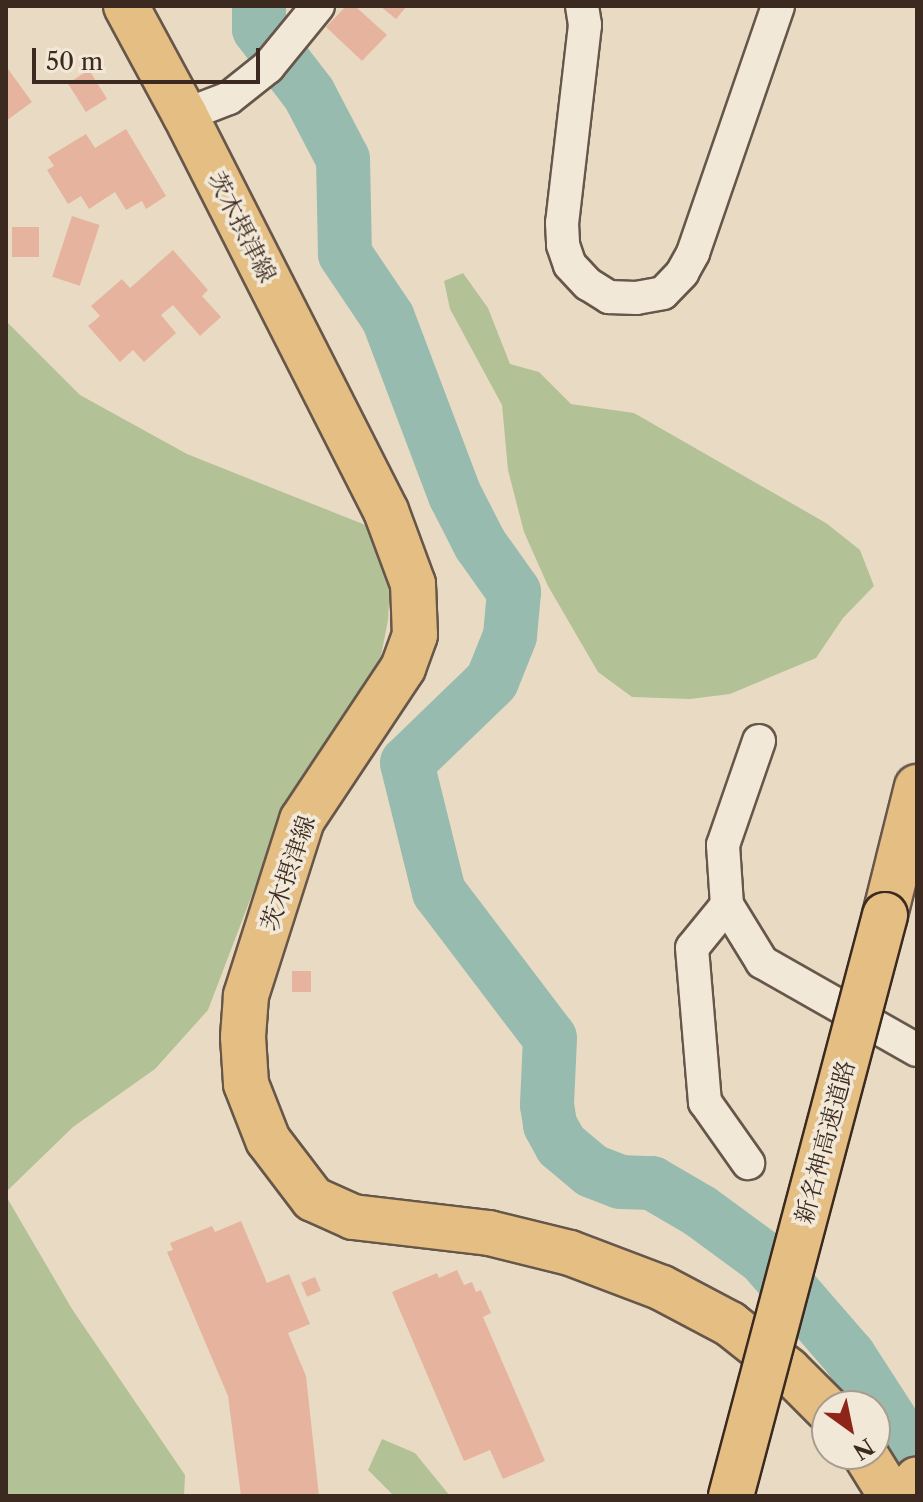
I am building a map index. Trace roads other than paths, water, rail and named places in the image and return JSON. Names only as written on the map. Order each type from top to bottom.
[{"type":"main road","name":"茨木摂津線","points":[[126,6],[185,115],[386,511],[413,584],[415,635],[403,668],[302,820],[246,996],[243,1037],[246,1084],[268,1140],[313,1199],[353,1217],[489,1233],[570,1253],[662,1288],[730,1324],[788,1370],[811,1393]]},
{"type":"main road","name":"新名神高速道路","points":[[731,1496],[917,787]]},
{"type":"main road","points":[[875,1470],[891,1496]]},
{"type":"main road","points":[[913,1496],[917,1479]]},
{"type":"street","points":[[185,115],[229,98],[268,67],[318,6]]},
{"type":"street","points":[[582,6],[585,25],[562,223],[563,245],[570,265],[588,284],[609,297],[636,298],[663,293],[682,273],[693,253],[778,6]]},
{"type":"street","points":[[759,741],[723,845],[727,905],[762,962],[917,1050]]},
{"type":"street","points":[[727,905],[692,948],[705,1102],[748,1163]]},
{"type":"waterway","points":[[259,6],[259,29],[309,94],[343,159],[345,254],[388,318],[455,495],[480,544],[514,592],[510,636],[492,681],[407,763],[439,892],[550,1038],[547,1105],[550,1125],[561,1145],[592,1171],[620,1182],[652,1183],[700,1211],[764,1258],[849,1356],[917,1461]]}]
